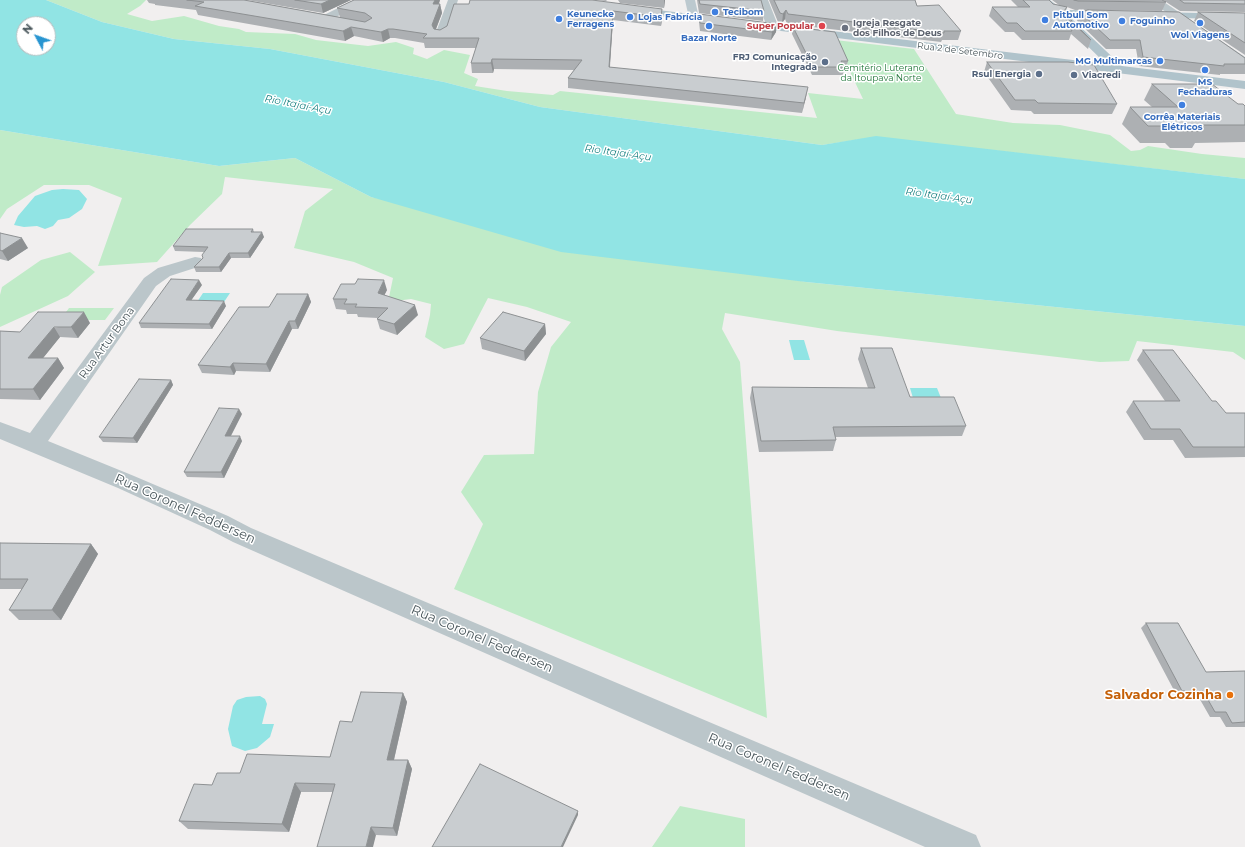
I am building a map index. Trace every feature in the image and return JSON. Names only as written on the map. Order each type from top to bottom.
[{"type":"main road","points":[[1044,0],[1055,9],[1068,13],[1123,14]]},
{"type":"main road","name":"Rua 2 de Setembro","points":[[625,9],[1245,85]]},
{"type":"main road","points":[[1087,14],[1071,17],[1067,20],[1119,70]]},
{"type":"main road","points":[[1145,15],[1245,16]]},
{"type":"street","points":[[338,22],[320,18],[362,0]]},
{"type":"street","points":[[441,35],[453,0]]},
{"type":"street","points":[[690,0],[694,18]]},
{"type":"street","points":[[763,0],[773,28]]},
{"type":"street","points":[[1154,0],[1245,63]]},
{"type":"street","name":"Rua Artur Bona","points":[[34,444],[150,282],[164,272],[194,262]]},
{"type":"street","name":"Rua Coronel Feddersen","points":[[0,430],[126,482],[219,523],[242,535],[964,847]]},
{"type":"green space","name":"Cemitério Luterano da Itoupava Norte","points":[[46,0],[146,0],[140,6],[127,14],[152,21],[184,16],[246,32],[295,34],[316,40],[368,46],[396,42],[414,48],[413,54],[427,59],[444,50],[470,55],[464,73],[478,79],[475,86],[507,91],[553,95],[560,91],[817,118],[808,93],[863,99],[835,40],[914,49],[956,114],[1013,123],[1060,125],[1110,135],[1131,151],[1140,150],[1148,146],[1202,154],[1245,158],[1245,179],[876,137],[822,145],[540,107],[444,82],[270,49],[174,39],[102,22]]},
{"type":"green space","points":[[0,130],[219,166],[295,158],[371,197],[806,282],[1245,326],[1245,360],[1233,352],[1137,341],[1129,361],[1100,362],[837,331],[725,313],[722,329],[740,362],[767,718],[454,589],[483,524],[461,492],[484,455],[534,454],[538,392],[551,347],[571,322],[527,307],[488,298],[464,344],[444,349],[425,337],[431,304],[411,299],[388,302],[393,278],[354,262],[294,248],[305,211],[333,189],[225,177],[222,194],[190,225],[157,262],[98,266],[122,198],[89,185],[44,185],[7,209],[0,219]]},
{"type":"green space","points":[[70,252],[95,272],[68,296],[0,327],[0,295],[2,287],[41,260]]},
{"type":"green space","points":[[69,308],[114,308],[105,320],[60,320]]},
{"type":"green space","points":[[680,806],[745,819],[745,847],[652,847]]},
{"type":"water","name":"Rio Itajaí-Açu","points":[[0,0],[46,0],[102,22],[174,39],[270,49],[444,82],[540,107],[822,145],[876,136],[1245,179],[1245,326],[806,282],[561,252],[371,197],[295,158],[219,166],[0,130]]},
{"type":"water","points":[[52,190],[79,190],[87,199],[82,209],[69,218],[58,220],[53,226],[45,229],[37,226],[24,227],[14,225],[18,216],[35,196]]},
{"type":"water","points":[[203,293],[230,293],[224,302],[197,302]]},
{"type":"water","points":[[789,340],[804,340],[810,360],[794,360]]},
{"type":"water","points":[[910,388],[937,388],[941,398],[913,398]]},
{"type":"water","points":[[260,696],[265,699],[267,704],[262,724],[274,724],[270,737],[257,748],[245,751],[232,746],[228,729],[233,706],[237,700],[246,697]]},
{"type":"building","points":[[187,0],[244,0],[365,22],[372,18],[365,13],[337,8],[354,0],[435,0],[433,4],[440,4],[432,25],[434,29],[440,30],[447,26],[454,4],[469,4],[470,0],[592,0],[662,9],[661,17],[613,11],[609,67],[808,87],[804,103],[568,78],[582,60],[492,59],[491,63],[471,63],[479,38],[423,38],[427,34],[393,29],[388,29],[381,32],[351,27],[343,31],[195,6],[204,2]]},
{"type":"building","points":[[295,0],[330,0],[321,4]]},
{"type":"building","points":[[699,0],[761,0],[764,11],[700,4]]},
{"type":"building","points":[[774,0],[915,0],[917,6],[939,5],[961,31],[944,31],[944,33],[788,14],[786,10],[783,14],[780,13]]},
{"type":"building","points":[[1023,0],[1049,0],[1053,4],[1067,7],[1064,11],[1065,14],[1091,40],[1063,14],[1072,31],[1025,31],[1017,23],[1007,23],[992,7],[1030,7]]},
{"type":"building","points":[[1074,0],[1162,0],[1166,2],[1078,1]]},
{"type":"building","points":[[1180,0],[1245,0],[1245,4],[1184,3]]},
{"type":"building","points":[[1088,10],[1179,12],[1245,58],[1245,64],[1224,64],[1224,66],[1143,57],[1140,40],[1110,40],[1080,12]]},
{"type":"building","points":[[1198,12],[1245,13],[1245,43]]},
{"type":"building","points":[[699,14],[777,24],[772,32],[700,23]]},
{"type":"building","points":[[793,27],[835,32],[848,61],[841,61],[844,67],[813,67]]},
{"type":"building","points":[[987,62],[1068,62],[1094,65],[1117,104],[1038,103],[1035,100],[1015,100]]},
{"type":"building","points":[[1152,84],[1212,84],[1238,104],[1243,104],[1245,106],[1245,125],[1195,125],[1201,131],[1179,131],[1173,126],[1148,126],[1130,107],[1178,107]]},
{"type":"building","points":[[186,229],[253,229],[251,232],[262,232],[248,253],[229,253],[219,267],[194,267],[203,258],[202,255],[208,247],[173,246]]},
{"type":"building","points":[[0,233],[22,238],[2,251],[0,250]]},
{"type":"building","points":[[171,279],[199,280],[186,300],[224,301],[209,324],[139,323]]},
{"type":"building","points":[[358,279],[384,280],[378,293],[415,305],[394,324],[377,319],[388,308],[355,307],[357,304],[344,304],[347,299],[333,299],[341,284],[355,284]]},
{"type":"building","points":[[277,294],[308,294],[295,321],[289,321],[266,364],[233,363],[230,367],[198,365],[239,307],[269,307]]},
{"type":"building","points":[[38,312],[84,312],[71,327],[54,327],[28,358],[58,358],[33,389],[0,389],[0,331],[20,332]]},
{"type":"building","points":[[503,312],[545,324],[524,351],[480,338]]},
{"type":"building","points":[[861,348],[892,348],[910,397],[954,397],[966,426],[833,427],[836,440],[761,441],[752,387],[875,388]]},
{"type":"building","points":[[1143,350],[1173,350],[1212,401],[1216,401],[1226,413],[1245,413],[1245,447],[1193,447],[1180,429],[1151,429],[1133,401],[1180,401]]},
{"type":"building","points":[[139,379],[171,380],[133,438],[99,437]]},
{"type":"building","points":[[219,408],[239,409],[225,436],[240,436],[221,472],[184,472]]},
{"type":"building","points":[[0,543],[91,544],[52,610],[9,610],[28,579],[0,579]]},
{"type":"building","points":[[1146,623],[1178,623],[1206,672],[1245,671],[1245,722],[1232,723],[1226,712],[1215,712],[1203,691],[1182,691]]},
{"type":"building","points":[[361,692],[403,693],[387,760],[408,760],[393,828],[371,827],[366,847],[317,847],[335,784],[295,783],[282,824],[179,821],[194,784],[212,785],[217,773],[240,773],[247,754],[330,757],[340,721],[352,722]]},
{"type":"building","points":[[480,764],[578,811],[561,847],[432,847]]},
{"type":"place","name":"Tecibom","points":[[715,12]]},
{"type":"place","name":"Lojas Fabrícia","points":[[630,17]]},
{"type":"place","name":"Keunecke Ferragens","points":[[559,19]]},
{"type":"place","name":"Pitbull Som Automotivo","points":[[1045,20]]},
{"type":"place","name":"Foguinho","points":[[1122,21]]},
{"type":"place","name":"Wol Viagens","points":[[1200,23]]},
{"type":"place","name":"Bazar Norte","points":[[709,26]]},
{"type":"place","name":"Super Popular","points":[[822,26]]},
{"type":"place","name":"Igreja Resgate dos Filhos de Deus","points":[[845,28]]},
{"type":"place","name":"MG Multimarcas","points":[[1160,61]]},
{"type":"place","name":"FRJ Comunicação Integrada","points":[[825,62]]},
{"type":"place","name":"MS Fechaduras","points":[[1205,70]]},
{"type":"place","name":"Rsul Energia","points":[[1039,74]]},
{"type":"place","name":"Viacredi","points":[[1074,75]]},
{"type":"place","name":"Corrêa Materiais Elétricos","points":[[1182,105]]},
{"type":"place","name":"Salvador Cozinha","points":[[1230,695]]}]
